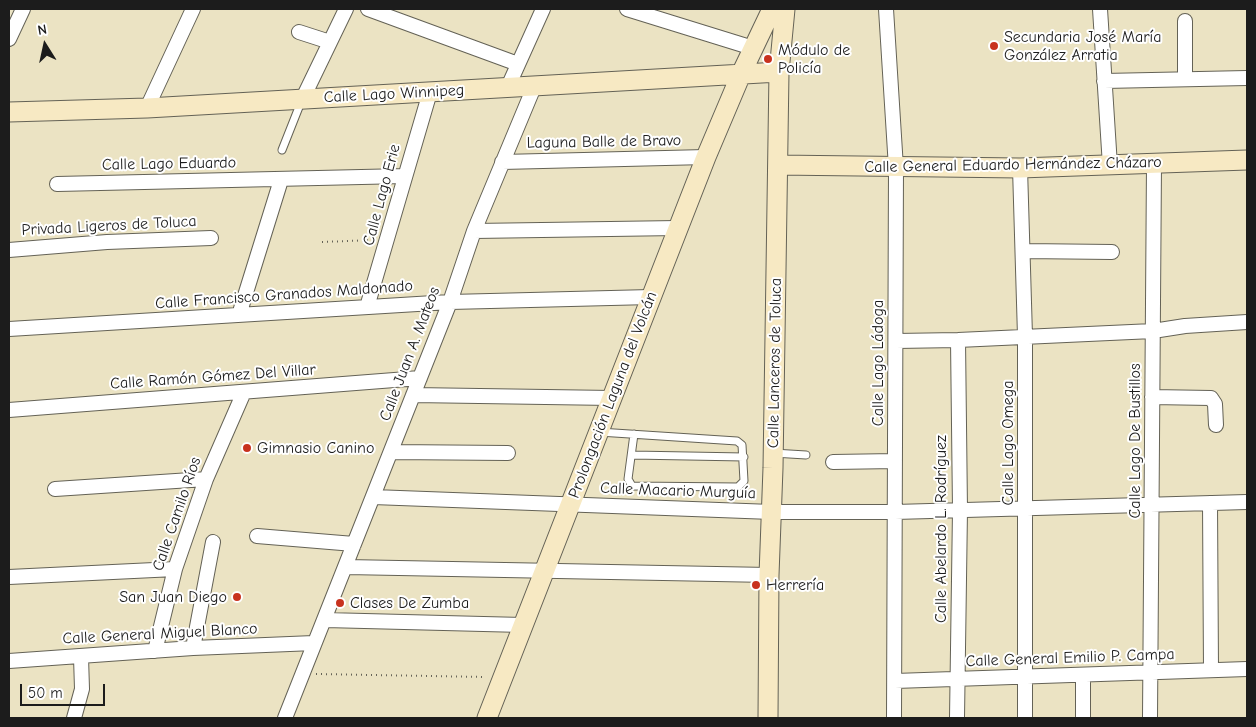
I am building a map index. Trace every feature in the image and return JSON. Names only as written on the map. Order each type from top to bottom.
[{"type":"main road","name":"Prolongación Laguna del Volcán","points":[[487,718],[706,157],[742,72],[772,9]]},
{"type":"main road","name":"Calle Lanceros de Toluca","points":[[768,718],[779,72],[785,9]]},
{"type":"main road","name":"Calle Lago Winnipeg","points":[[10,116],[303,98],[507,89],[742,72],[779,72]]},
{"type":"main road","name":"Calle General Eduardo Hernández Cházaro","points":[[778,164],[896,168],[1020,168],[1247,160]]},
{"type":"street","points":[[9,39],[23,9]]},
{"type":"street","points":[[147,108],[193,9]]},
{"type":"street","points":[[303,98],[346,9]]},
{"type":"street","points":[[368,9],[518,64]]},
{"type":"street","points":[[507,89],[543,9]]},
{"type":"street","points":[[627,9],[753,48]]},
{"type":"street","name":"Calle Lago Ládoga","points":[[886,9],[896,168],[894,718]]},
{"type":"street","points":[[1100,9],[1110,166]]},
{"type":"street","points":[[1184,79],[1185,21]]},
{"type":"street","points":[[299,32],[330,42]]},
{"type":"street","points":[[1104,82],[1247,78]]},
{"type":"street","name":"Calle Juan A. Mateos","points":[[285,718],[450,302],[474,231],[534,87]]},
{"type":"street","name":"Calle Lago Erie","points":[[368,307],[430,92]]},
{"type":"street","name":"Laguna Balle de Bravo","points":[[502,162],[706,157]]},
{"type":"street","name":"Calle Lago De Bustillos","points":[[1150,718],[1154,164]]},
{"type":"street","name":"Calle Lago Omega","points":[[1020,168],[1026,336],[1025,718]]},
{"type":"street","name":"Calle Lago Eduardo","points":[[57,184],[405,176]]},
{"type":"street","points":[[239,315],[281,180]]},
{"type":"street","points":[[474,231],[678,228]]},
{"type":"street","name":"Privada Ligeros de Toluca","points":[[9,250],[107,242],[211,238]]},
{"type":"street","points":[[1024,251],[1112,252]]},
{"type":"street","name":"Calle Francisco Granados Maldonado","points":[[9,329],[450,302],[651,297]]},
{"type":"street","points":[[896,341],[1153,332],[1185,326],[1247,322]]},
{"type":"street","name":"Calle Abelardo L. Rodríguez","points":[[957,718],[960,510],[958,340]]},
{"type":"street","name":"Calle Ramón Gómez Del Villar","points":[[9,410],[420,378]]},
{"type":"street","name":"Calle Camilo Ríos","points":[[155,651],[175,569],[206,479],[244,392]]},
{"type":"street","points":[[413,395],[612,398]]},
{"type":"street","points":[[1152,397],[1211,398],[1215,404],[1216,425]]},
{"type":"street","points":[[391,452],[508,453]]},
{"type":"street","points":[[833,462],[895,461]]},
{"type":"street","points":[[55,489],[206,479]]},
{"type":"street","name":"Calle Macario Murguía","points":[[373,497],[772,512],[895,512],[1247,502]]},
{"type":"street","points":[[1210,503],[1211,670]]},
{"type":"street","points":[[257,536],[354,544]]},
{"type":"street","points":[[193,648],[213,542]]},
{"type":"street","points":[[346,566],[769,575]]},
{"type":"street","points":[[9,577],[175,569]]},
{"type":"street","points":[[325,620],[523,625]]},
{"type":"street","name":"Calle General Miguel Blanco","points":[[9,661],[193,648],[314,643]]},
{"type":"street","points":[[74,718],[82,689],[81,657]]},
{"type":"street","name":"Calle General Emilio P. Campa","points":[[894,682],[1247,669]]},
{"type":"street","points":[[1083,675],[1083,718]]},
{"type":"lane","points":[[282,150],[303,98]]},
{"type":"lane","points":[[599,432],[634,434],[737,441],[742,445],[744,481],[738,487],[677,488],[632,486],[628,479],[634,434]]},
{"type":"lane","points":[[773,453],[806,455]]},
{"type":"lane","points":[[632,455],[744,457]]},
{"type":"path","points":[[322,242],[389,239]]},
{"type":"path","points":[[304,674],[503,677]]},
{"type":"place","name":"Secundaria José María González Arratia","points":[[994,46]]},
{"type":"place","name":"Módulo de Policía","points":[[768,59]]},
{"type":"place","name":"Gimnasio Canino","points":[[247,448]]},
{"type":"place","name":"Herrería","points":[[756,585]]},
{"type":"place","name":"San Juan Diego","points":[[237,597]]},
{"type":"place","name":"Clases De Zumba","points":[[340,603]]}]
